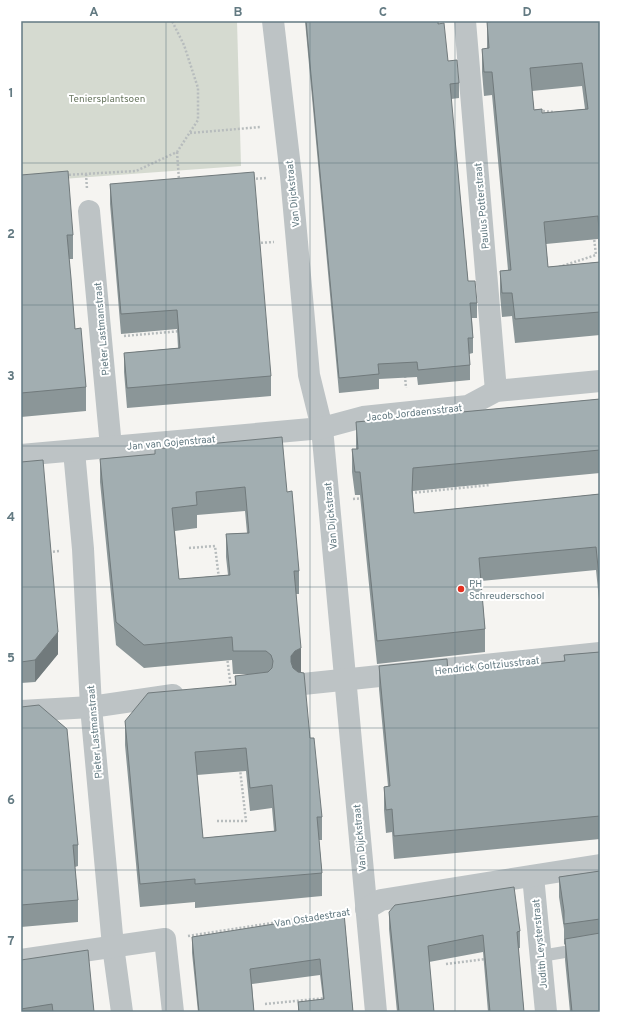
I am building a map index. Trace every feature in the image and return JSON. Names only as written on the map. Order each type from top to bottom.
[{"type":"street","name":"Van Dijckstraat","points":[[273,21],[291,176],[309,375],[322,428],[376,1012]]},
{"type":"street","name":"Paulus Potterstraat","points":[[465,21],[496,391]]},
{"type":"street","name":"Pieter Lastmanstraat","points":[[90,211],[111,447]]},
{"type":"street","name":"Jacob Jordaensstraat","points":[[322,428],[363,417],[468,406],[496,391],[600,381]]},
{"type":"street","name":"Jan van Gojenstraat","points":[[21,455],[322,428]]},
{"type":"street","name":"Pieter Lastmanstraat","points":[[74,451],[83,549],[91,707],[113,946],[122,1012]]},
{"type":"street","name":"Hendrick Goltziusstraat","points":[[302,684],[600,653]]},
{"type":"street","points":[[21,711],[91,707],[192,692]]},
{"type":"street","points":[[366,909],[381,900],[600,865]]},
{"type":"street","name":"Judith Leysterstraat","points":[[533,876],[546,1012]]},
{"type":"street","points":[[21,960],[165,939],[173,1012]]},
{"type":"lane","points":[[540,956],[600,946]]},
{"type":"path","points":[[62,175],[136,171],[177,152],[198,120],[198,88],[184,45],[172,21]]},
{"type":"path","points":[[528,110],[534,109],[557,113]]},
{"type":"path","points":[[190,133],[285,125]]},
{"type":"path","points":[[177,152],[179,186]]},
{"type":"path","points":[[251,179],[291,176]]},
{"type":"path","points":[[553,269],[596,254],[593,232]]},
{"type":"path","points":[[250,243],[297,241]]},
{"type":"path","points":[[102,338],[184,331]]},
{"type":"path","points":[[405,374],[408,412]]},
{"type":"path","points":[[405,494],[490,485]]},
{"type":"path","points":[[328,501],[367,497]]},
{"type":"path","points":[[188,548],[215,546],[219,585]]},
{"type":"path","points":[[44,553],[83,549]]},
{"type":"path","points":[[227,656],[231,695]]},
{"type":"path","points":[[217,821],[246,821],[239,766]]},
{"type":"path","name":"Van Ostadestraat","points":[[165,939],[366,909]]},
{"type":"path","points":[[446,964],[493,958]]},
{"type":"path","points":[[265,1004],[327,997]]},
{"type":"green space","name":"Teniersplantsoen","points":[[21,21],[237,21],[241,166],[21,182]]},
{"type":"building","points":[[306,21],[438,21],[438,24],[444,23],[448,61],[457,60],[459,83],[450,84],[468,281],[475,281],[477,303],[470,303],[473,338],[468,338],[470,365],[418,370],[417,362],[378,364],[379,374],[339,378]]},
{"type":"building","points":[[600,21],[600,246],[598,216],[544,222],[548,267],[600,262],[600,312],[515,319],[512,293],[502,293],[500,271],[511,270],[492,72],[484,72],[482,49],[489,48],[487,22]],"holes":[[[582,63],[588,109],[542,113],[542,109],[534,110],[530,68]]]},
{"type":"building","points":[[68,171],[73,235],[67,235],[75,329],[81,328],[86,387],[21,393],[21,175]]},
{"type":"building","points":[[254,172],[271,376],[127,388],[124,353],[180,348],[177,310],[121,314],[110,184]]},
{"type":"building","points":[[600,399],[600,450],[413,468],[412,491],[414,513],[600,494],[600,587],[596,547],[479,558],[485,629],[377,641],[360,472],[355,472],[352,449],[358,449],[356,422]]},
{"type":"building","points":[[282,437],[287,492],[292,491],[299,571],[294,571],[301,648],[295,651],[291,656],[291,662],[293,668],[298,672],[304,673],[310,738],[314,738],[322,817],[317,817],[322,873],[195,884],[195,879],[140,884],[125,721],[148,693],[236,685],[235,676],[268,672],[272,668],[273,661],[271,655],[266,651],[233,651],[232,637],[144,645],[116,622],[100,459],[155,454],[155,449]],"holes":[[[245,487],[249,533],[226,534],[230,575],[179,579],[172,508],[197,505],[196,492]],[[246,748],[250,788],[272,785],[276,831],[203,838],[195,752]]]},
{"type":"building","points":[[43,460],[58,632],[35,660],[21,662],[21,462]]},
{"type":"building","points":[[600,652],[600,816],[394,836],[392,809],[386,810],[384,787],[390,786],[379,666],[447,659],[448,672],[565,661],[564,655]]},
{"type":"building","points":[[39,705],[67,729],[78,845],[73,845],[78,900],[21,905],[21,707]]},
{"type":"building","points":[[600,871],[600,919],[564,924],[564,911],[559,877]]},
{"type":"building","points":[[514,887],[520,931],[517,932],[524,1012],[490,1012],[483,935],[428,946],[434,1012],[399,1012],[389,912],[395,905]]},
{"type":"building","points":[[344,913],[353,1012],[299,1012],[298,1002],[324,999],[320,959],[250,969],[254,1012],[199,1012],[192,937]]},
{"type":"building","points":[[600,933],[600,1012],[572,1012],[565,939]]},
{"type":"building","points":[[88,950],[94,1012],[53,1012],[52,1004],[21,1009],[21,960]]},
{"type":"place","name":"PH Schreuderschool","points":[[461,589]]}]
